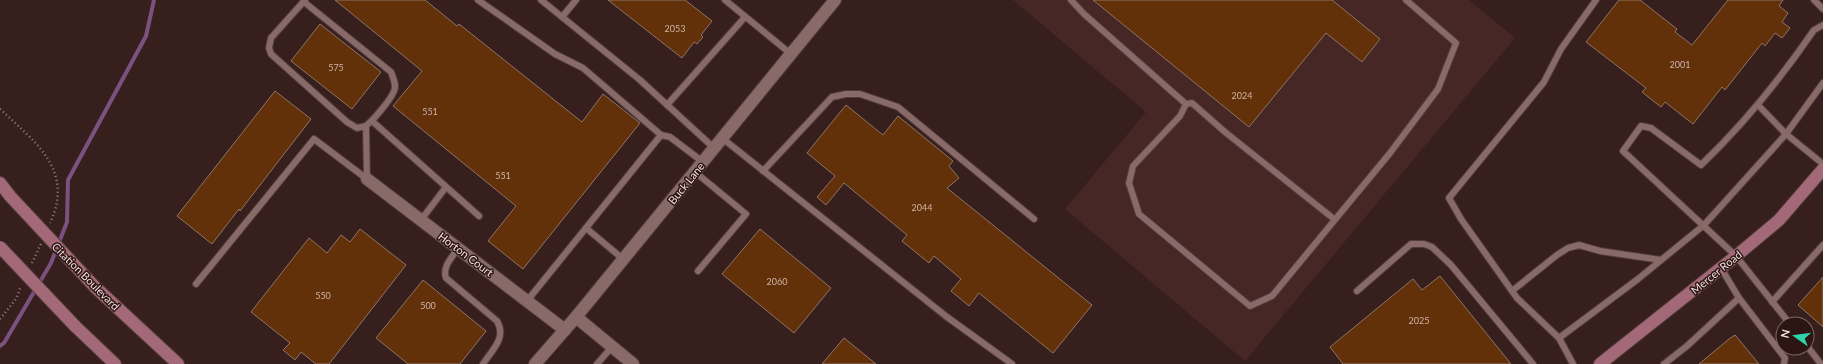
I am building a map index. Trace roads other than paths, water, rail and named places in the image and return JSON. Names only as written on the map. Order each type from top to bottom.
[{"type":"main road","name":"Mercer Road","points":[[1600,364],[1779,220],[1823,169]]},
{"type":"main road","name":"Citation Boulevard","points":[[0,183],[10,196],[95,287],[178,364]]},
{"type":"main road","points":[[0,247],[75,326],[115,364]]},
{"type":"street","name":"Buck Lane","points":[[535,364],[623,260],[835,0]]},
{"type":"street","name":"Horton Court","points":[[367,178],[565,330]]},
{"type":"street","points":[[576,317],[633,364]]},
{"type":"lane","points":[[478,0],[555,54],[583,68],[661,135],[670,137],[703,162]]},
{"type":"lane","points":[[541,0],[640,80],[667,105],[718,143],[763,171],[947,317],[1012,364]]},
{"type":"lane","points":[[562,17],[576,0]]},
{"type":"lane","points":[[725,0],[791,54]]},
{"type":"lane","points":[[1071,0],[1084,14],[1186,104]]},
{"type":"lane","points":[[1186,104],[1180,116],[1133,166],[1129,183],[1139,214],[1250,306],[1272,296],[1390,153],[1438,89],[1456,43],[1406,0]]},
{"type":"lane","points":[[1574,364],[1559,338],[1517,298],[1461,219],[1449,198],[1544,82],[1561,49],[1596,0]]},
{"type":"lane","points":[[1814,0],[1823,9]]},
{"type":"lane","points":[[304,1],[391,72],[395,82],[394,91],[372,121],[366,126],[357,128],[347,122],[270,54],[270,38],[304,1]]},
{"type":"lane","points":[[667,105],[745,17]]},
{"type":"lane","points":[[1783,316],[1736,256],[1623,151],[1641,126],[1651,128],[1701,165],[1724,143],[1758,105],[1814,30],[1823,25]]},
{"type":"lane","points":[[1559,338],[1704,226],[1786,134],[1823,83]]},
{"type":"lane","points":[[763,171],[832,97],[846,94],[860,94],[898,107],[1034,219]]},
{"type":"lane","points":[[1186,104],[1192,103],[1225,132],[1334,219]]},
{"type":"lane","points":[[1758,105],[1786,134],[1823,164]]},
{"type":"lane","points":[[372,121],[479,216]]},
{"type":"lane","points":[[366,126],[367,178]]},
{"type":"lane","points":[[527,301],[661,135]]},
{"type":"lane","points":[[196,284],[314,139],[367,178]]},
{"type":"lane","points":[[695,172],[746,214],[698,271]]},
{"type":"lane","points":[[421,220],[446,187]]},
{"type":"lane","points":[[586,228],[623,260]]},
{"type":"lane","points":[[1357,291],[1411,244],[1428,245],[1451,265],[1533,364]]},
{"type":"lane","points":[[1512,291],[1557,255],[1568,248],[1579,245],[1600,251],[1661,260]]},
{"type":"lane","points":[[1772,302],[1823,245]]},
{"type":"lane","points":[[458,249],[448,263],[445,274],[446,278],[497,321],[501,328],[500,340],[483,364]]},
{"type":"lane","points":[[1721,268],[1739,298],[1785,358],[1784,364]]},
{"type":"lane","points":[[1664,364],[1687,346],[1739,298]]},
{"type":"lane","points":[[597,364],[612,347]]},
{"type":"lane","points":[[1815,356],[1821,364]]},
{"type":"waterway","points":[[0,346],[4,343],[51,263],[67,222],[68,180],[146,36],[154,0]]}]
